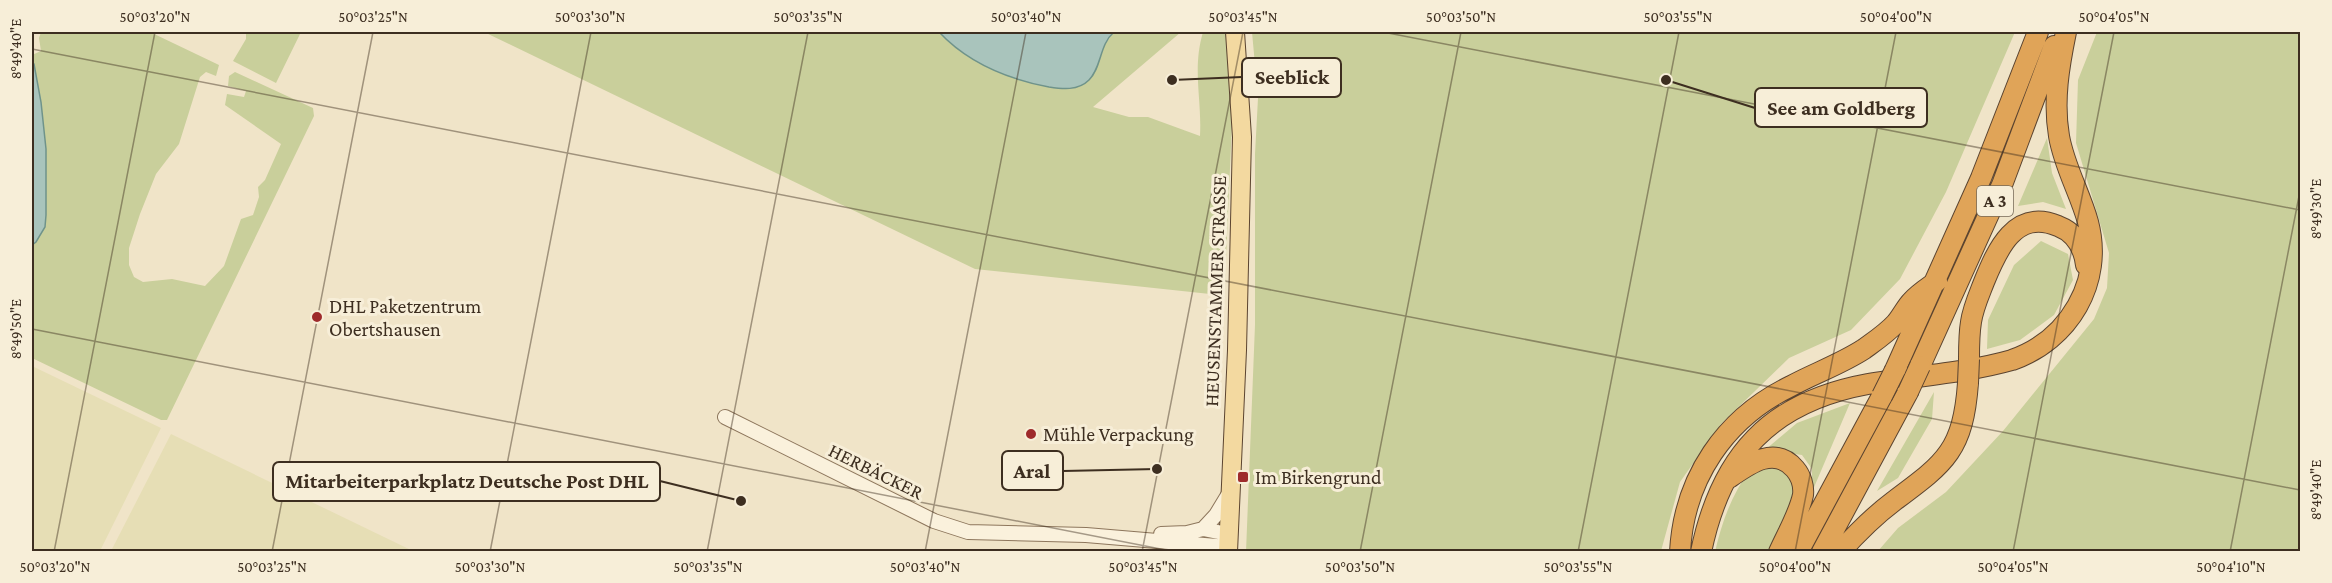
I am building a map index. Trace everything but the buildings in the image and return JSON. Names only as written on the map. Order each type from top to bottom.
[{"type":"highway","name":"A 3","points":[[1798,552],[1882,396],[1937,280],[1981,178],[2037,32]]},
{"type":"highway","name":"A 3","points":[[1822,552],[1920,366],[2002,185],[2060,32]]},
{"type":"highway","points":[[1701,552],[1710,512],[1722,483],[1737,459],[1755,438],[1783,415],[1830,393],[1868,384],[1978,368],[2022,357],[2056,335],[2078,306],[2089,279],[2092,251],[2088,222],[2063,153],[2058,127],[2057,87],[2066,32]]},
{"type":"highway","points":[[1840,552],[1863,527],[1929,475],[1945,458],[1961,430],[1968,383],[1970,330],[1976,301],[1996,251],[2005,239],[2021,227],[2039,222],[2057,225],[2077,240],[2084,250],[2086,266],[2085,284],[2078,306]]},
{"type":"highway","points":[[1680,552],[1682,525],[1691,492],[1713,451],[1729,430],[1766,399],[1848,359],[1865,348],[1895,324],[1912,301],[1937,280]]},
{"type":"highway","points":[[1722,483],[1748,465],[1764,458],[1780,459],[1794,467],[1802,480],[1803,494],[1779,552]]},
{"type":"main road","name":"HEUSENSTAMMER STRASSE","points":[[1228,544],[1237,350],[1242,137],[1235,32]]},
{"type":"street","name":"HERBÄCKER","points":[[725,417],[934,521],[968,532],[1130,537]]},
{"type":"street","points":[[1130,537],[1140,533],[1169,534],[1203,529],[1216,515],[1230,492]]},
{"type":"street","points":[[1203,529],[1228,544]]},
{"type":"street","points":[[1130,537],[1228,544]]},
{"type":"shaded area","points":[[32,366],[161,428],[100,551],[32,551]]},
{"type":"shaded area","points":[[171,434],[413,551],[111,551]]},
{"type":"green space","points":[[41,32],[150,32],[219,65],[216,76],[206,72],[200,77],[179,144],[156,174],[140,214],[129,248],[129,265],[134,277],[143,282],[172,279],[205,286],[224,266],[241,219],[253,215],[259,197],[258,187],[265,180],[281,144],[225,105],[227,94],[244,97],[246,91],[228,86],[229,76],[235,72],[313,108],[314,116],[167,420],[161,420],[32,358],[32,245],[45,227],[46,215],[46,149],[41,102],[32,55],[41,51],[39,38]]},
{"type":"green space","points":[[246,32],[301,32],[276,83],[233,61],[246,39]]},
{"type":"green space","points":[[484,32],[939,32],[966,55],[981,64],[1029,82],[1064,89],[1095,71],[1102,48],[1114,32],[1181,32],[1093,107],[1129,117],[1148,117],[1200,136],[1198,59],[1203,32],[1226,32],[1232,123],[1225,282],[1210,294],[975,269]]},
{"type":"green space","points":[[1252,32],[2015,32],[1946,192],[1900,279],[1851,330],[1789,358],[1721,424],[1680,482],[1661,551],[1246,552],[1255,325],[1255,154],[1258,98]]},
{"type":"green space","points":[[2097,32],[2300,32],[2300,551],[1878,551],[1898,528],[1946,492],[2003,431],[2094,319],[2107,288],[2109,253],[2076,143],[2078,80]]},
{"type":"green space","points":[[2047,138],[2052,173],[2066,209],[2043,202],[2018,206]]},
{"type":"green space","points":[[2041,241],[2068,254],[2073,280],[2054,315],[2020,340],[1987,349],[1988,320],[2014,265]]},
{"type":"green space","points":[[1934,392],[1932,419],[1898,478],[1877,491]]},
{"type":"green space","points":[[1850,403],[1812,492],[1812,469],[1802,455],[1765,450],[1797,423]]},
{"type":"green space","points":[[1781,464],[1798,490],[1774,551],[1715,552],[1728,508],[1751,468]]},
{"type":"water","points":[[939,32],[1114,32],[1109,37],[1089,80],[1075,88],[1064,89],[1033,84],[989,68],[963,53]]},
{"type":"water","points":[[32,63],[41,102],[46,149],[46,215],[45,227],[32,245]]},
{"type":"place","name":"Seeblick","points":[[1172,80]]},
{"type":"place","name":"See am Goldberg","points":[[1666,80]]},
{"type":"place","name":"DHL Paketzentrum Obertshausen","points":[[317,317]]},
{"type":"place","name":"Mühle Verpackung","points":[[1031,434]]},
{"type":"place","name":"Aral","points":[[1157,469]]},
{"type":"place","name":"Im Birkengrund","points":[[1243,477]]},
{"type":"place","name":"Mitarbeiterparkplatz Deutsche Post DHL","points":[[741,501]]}]
